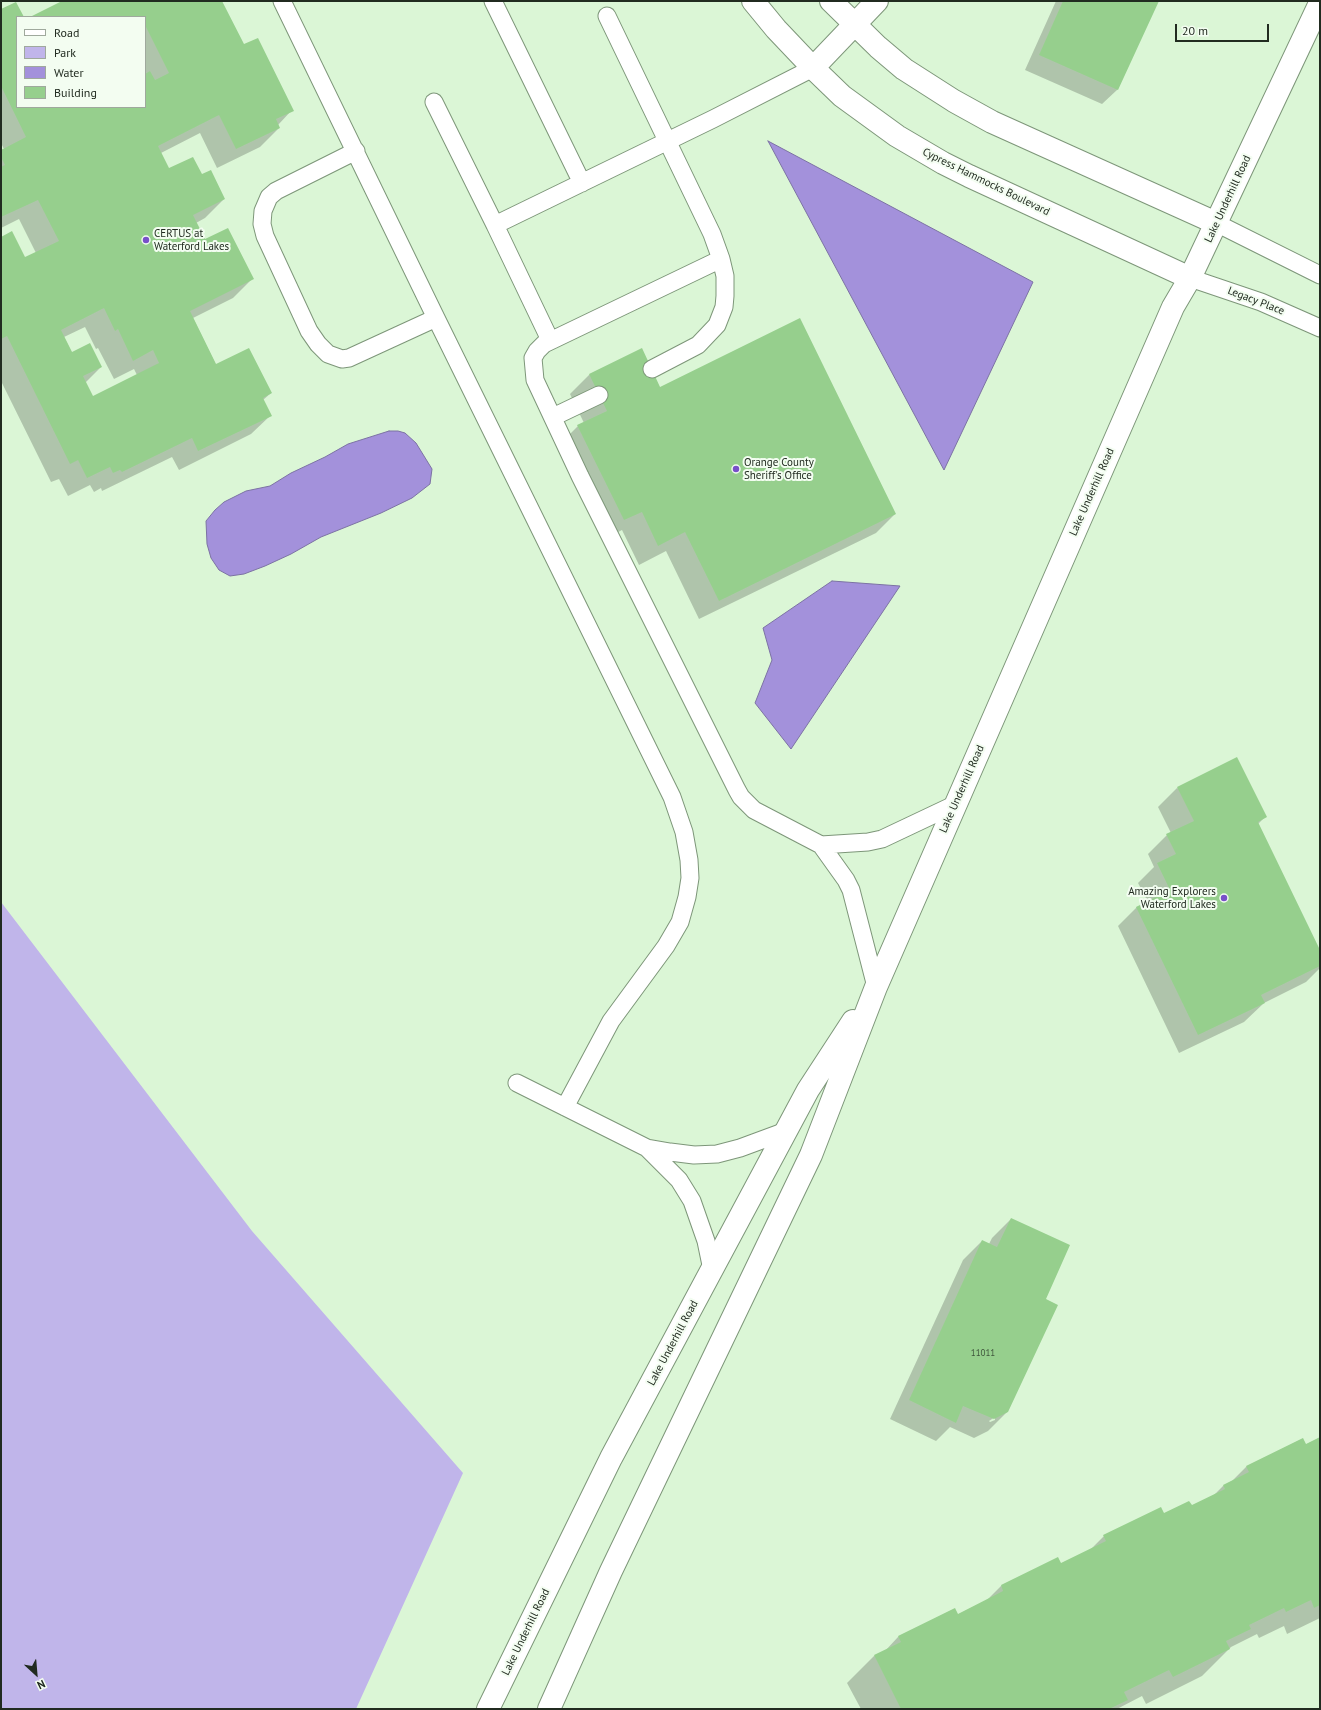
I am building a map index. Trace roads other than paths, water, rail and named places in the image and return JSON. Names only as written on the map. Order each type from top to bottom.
[{"type":"street","name":"Cypress Hammocks Boulevard","points":[[753,1],[776,29],[812,68],[842,96],[876,122],[943,163],[1190,278]]},
{"type":"street","points":[[831,1],[854,25],[904,69],[954,102],[978,115],[1216,223]]},
{"type":"street","points":[[812,68],[877,1]]},
{"type":"street","name":"Lake Underhill Road","points":[[549,1709],[611,1571],[811,1155],[876,987],[1173,307],[1190,278],[1320,3]]},
{"type":"street","name":"Lake Underhill Road","points":[[488,1709],[611,1458],[808,1090],[876,987]]},
{"type":"lane","points":[[282,1],[672,797],[682,822],[688,850],[690,869],[689,888],[680,922],[666,946],[610,1021],[565,1107]]},
{"type":"lane","points":[[493,1],[582,183]]},
{"type":"lane","points":[[607,16],[712,234],[721,259],[725,276],[726,296],[724,307],[717,325],[698,345],[652,369]]},
{"type":"lane","points":[[495,225],[812,68]]},
{"type":"lane","points":[[434,102],[550,340]]},
{"type":"lane","points":[[356,151],[276,191],[269,197],[263,211],[262,224],[265,236],[309,330],[318,344],[328,354],[342,359],[349,358],[436,318]]},
{"type":"lane","points":[[1216,223],[1320,275]]},
{"type":"lane","points":[[721,259],[550,340],[539,348],[535,354],[533,368],[535,380],[608,533],[739,794],[754,810],[821,845],[846,880],[851,890],[876,987]]},
{"type":"lane","name":"Legacy Place","points":[[1190,278],[1261,302],[1320,328]]},
{"type":"lane","points":[[553,417],[599,395]]},
{"type":"lane","points":[[821,845],[868,842],[882,839],[956,804]]},
{"type":"lane","points":[[517,1083],[647,1148],[681,1154],[705,1156],[740,1148],[786,1131]]},
{"type":"lane","points":[[647,1148],[679,1180],[692,1201],[706,1241],[712,1270]]},
{"type":"water","points":[[768,141],[1033,282],[944,470]]},
{"type":"water","points":[[389,431],[405,433],[416,443],[432,469],[430,484],[412,498],[381,513],[321,537],[291,554],[265,566],[244,574],[230,576],[219,570],[211,558],[207,544],[206,521],[224,502],[246,491],[270,486],[291,473],[348,444]]},
{"type":"water","points":[[832,581],[900,586],[791,749],[755,703],[772,660],[763,628]]},
{"type":"place","name":"CERTUS at Waterford Lakes","points":[[146,240]]},
{"type":"place","name":"Orange County Sheriff's Office","points":[[736,469]]},
{"type":"place","name":"Amazing Explorers Waterford Lakes","points":[[1224,898]]}]
